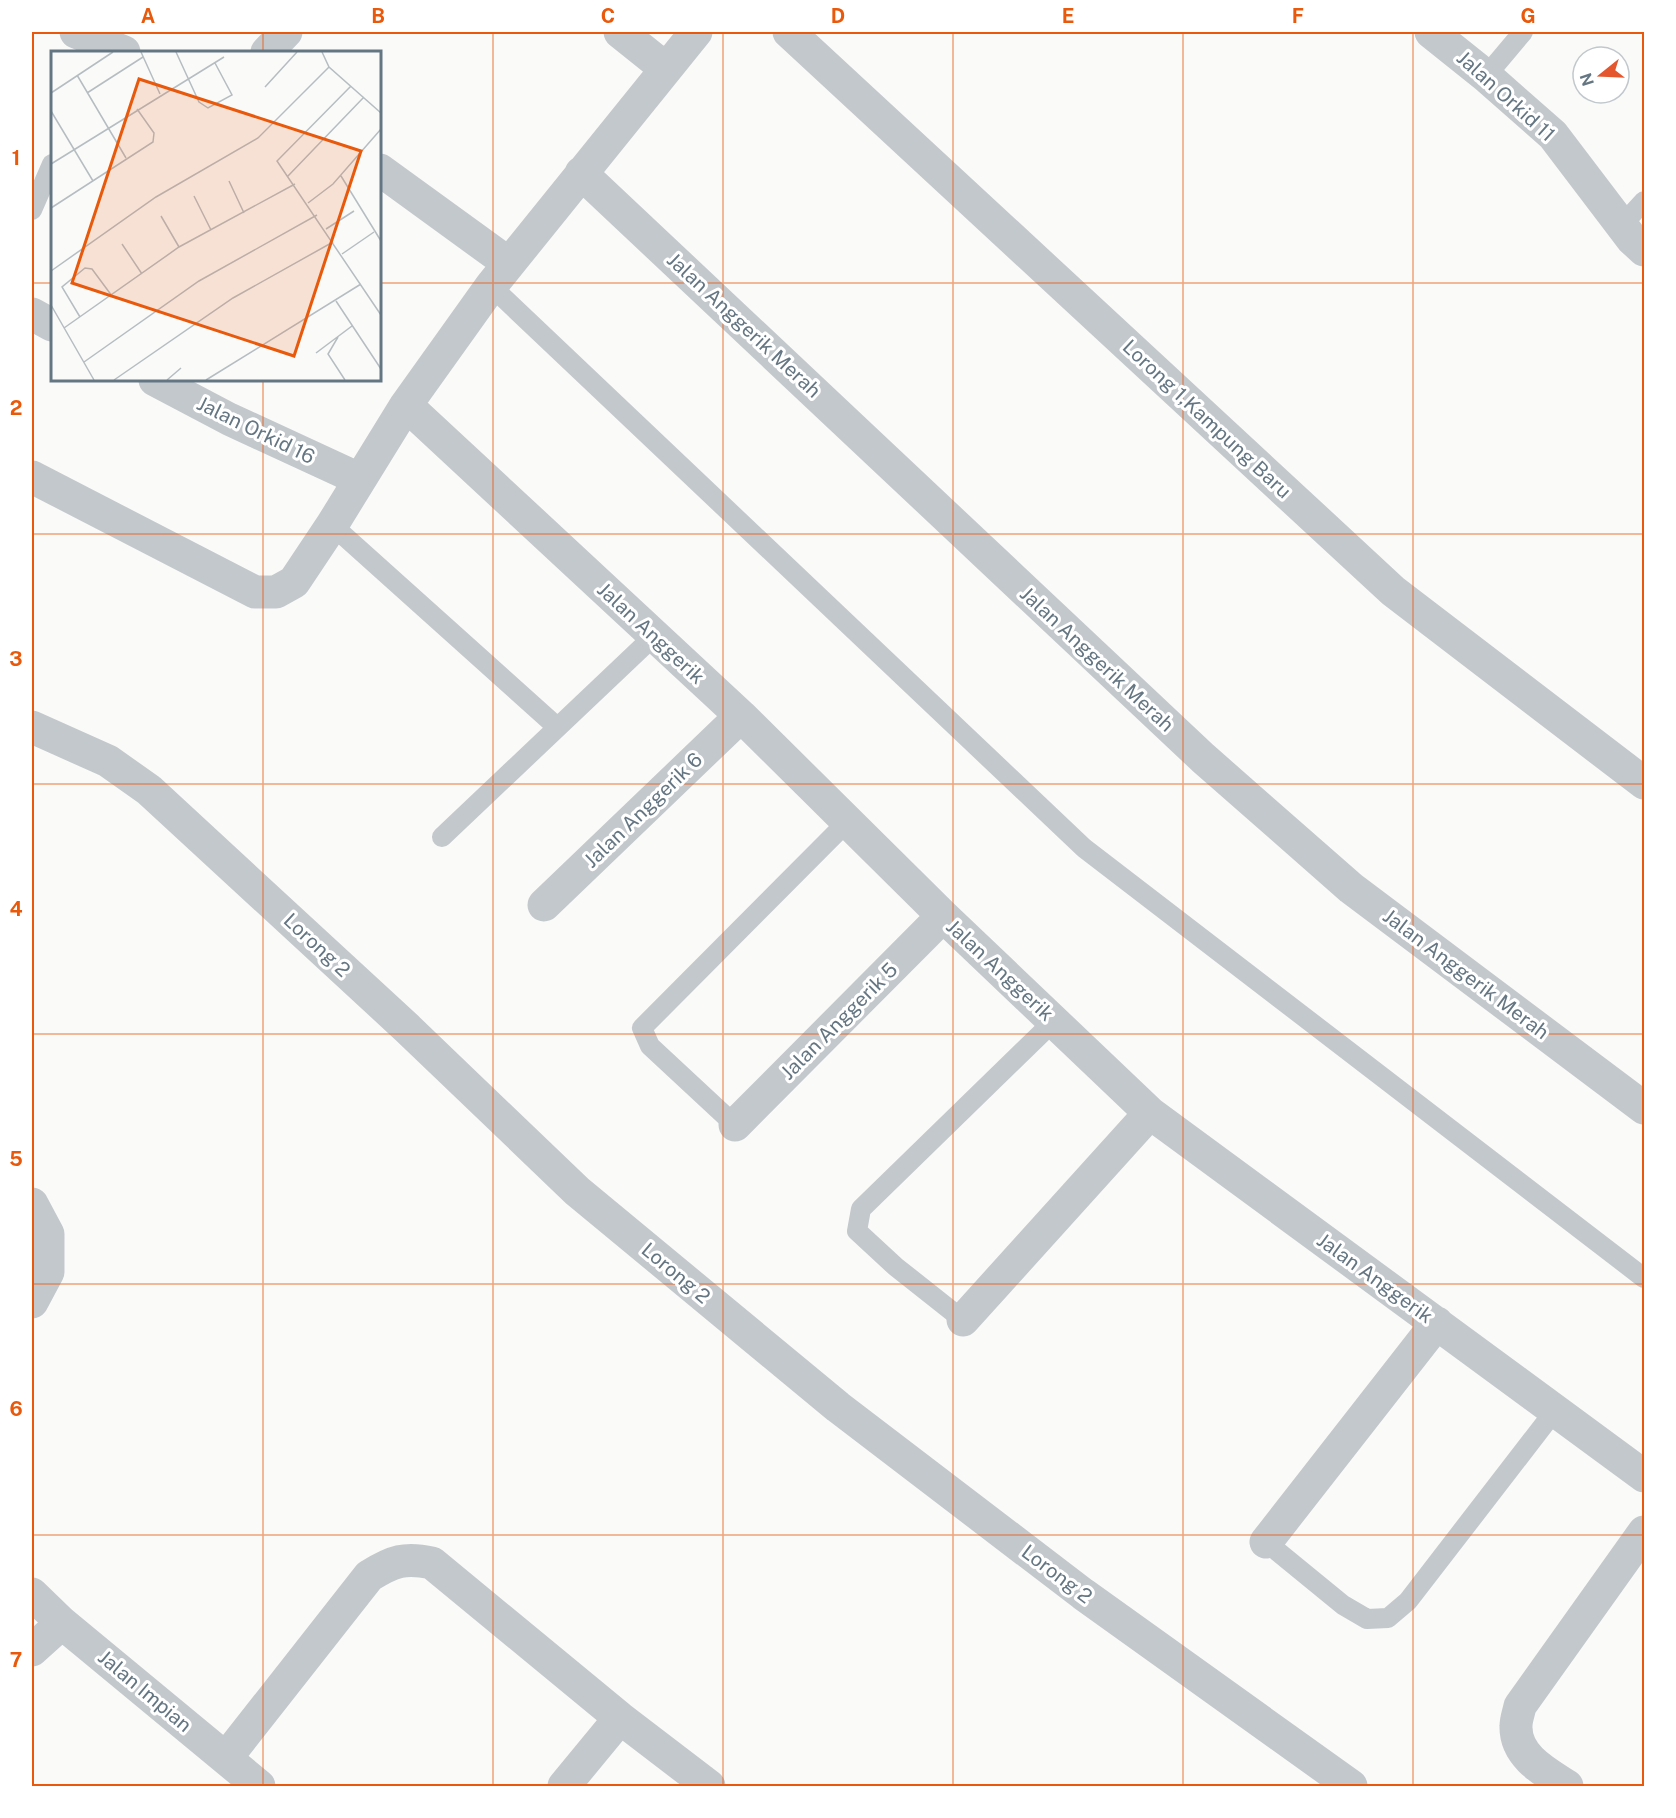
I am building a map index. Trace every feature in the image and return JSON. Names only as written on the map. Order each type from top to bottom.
[{"type":"street","points":[[268,51],[286,32]]},
{"type":"street","points":[[620,32],[665,68]]},
{"type":"street","points":[[32,477],[255,592],[276,592],[294,582],[406,405],[500,274],[696,32]]},
{"type":"street","name":"Lorong 1,Kampung Baru","points":[[789,32],[1393,591],[1644,783]]},
{"type":"street","name":"Jalan Orkid 11","points":[[1431,32],[1486,76],[1553,135],[1632,240],[1644,249]]},
{"type":"street","points":[[381,171],[500,274]]},
{"type":"street","name":"Jalan Anggerik Merah","points":[[581,173],[1203,758],[1351,888],[1644,1108]]},
{"type":"street","points":[[32,314],[51,324]]},
{"type":"street","name":"Jalan Orkid 16","points":[[157,381],[229,419],[359,479]]},
{"type":"street","name":"Jalan Anggerik","points":[[406,405],[741,716],[943,916],[1150,1113],[1556,1409],[1644,1476]]},
{"type":"street","name":"Jalan Anggerik 6","points":[[544,905],[741,716]]},
{"type":"street","name":"Lorong 2","points":[[32,727],[108,761],[149,790],[407,1028],[577,1191],[838,1407],[1083,1594],[1351,1786]]},
{"type":"street","name":"Jalan Anggerik 5","points":[[735,1125],[943,916]]},
{"type":"street","points":[[963,1320],[1150,1113]]},
{"type":"street","points":[[32,1204],[48,1234],[48,1272],[32,1302]]},
{"type":"street","points":[[1266,1542],[1437,1323]]},
{"type":"street","points":[[1567,1786],[1531,1762],[1520,1744],[1516,1726],[1520,1706],[1644,1532]]},
{"type":"street","points":[[226,1758],[369,1576],[397,1560],[414,1559],[432,1563],[620,1718],[709,1786]]},
{"type":"street","name":"Jalan Impian","points":[[32,1594],[62,1623],[259,1786]]},
{"type":"street","points":[[32,1650],[62,1623]]},
{"type":"street","points":[[564,1786],[620,1718]]},
{"type":"lane","points":[[1486,76],[1523,32]]},
{"type":"lane","points":[[32,210],[51,166]]},
{"type":"lane","points":[[1622,225],[1644,201]]},
{"type":"lane","points":[[500,274],[1084,848],[1644,1278]]},
{"type":"lane","points":[[332,525],[557,727]]},
{"type":"lane","points":[[442,837],[654,636]]},
{"type":"lane","points":[[735,1125],[650,1046],[642,1028],[848,820]]},
{"type":"lane","points":[[963,1320],[896,1267],[857,1231],[861,1209],[1054,1021]]},
{"type":"lane","points":[[1266,1542],[1343,1605],[1366,1619],[1388,1618],[1408,1601],[1556,1409]]}]
